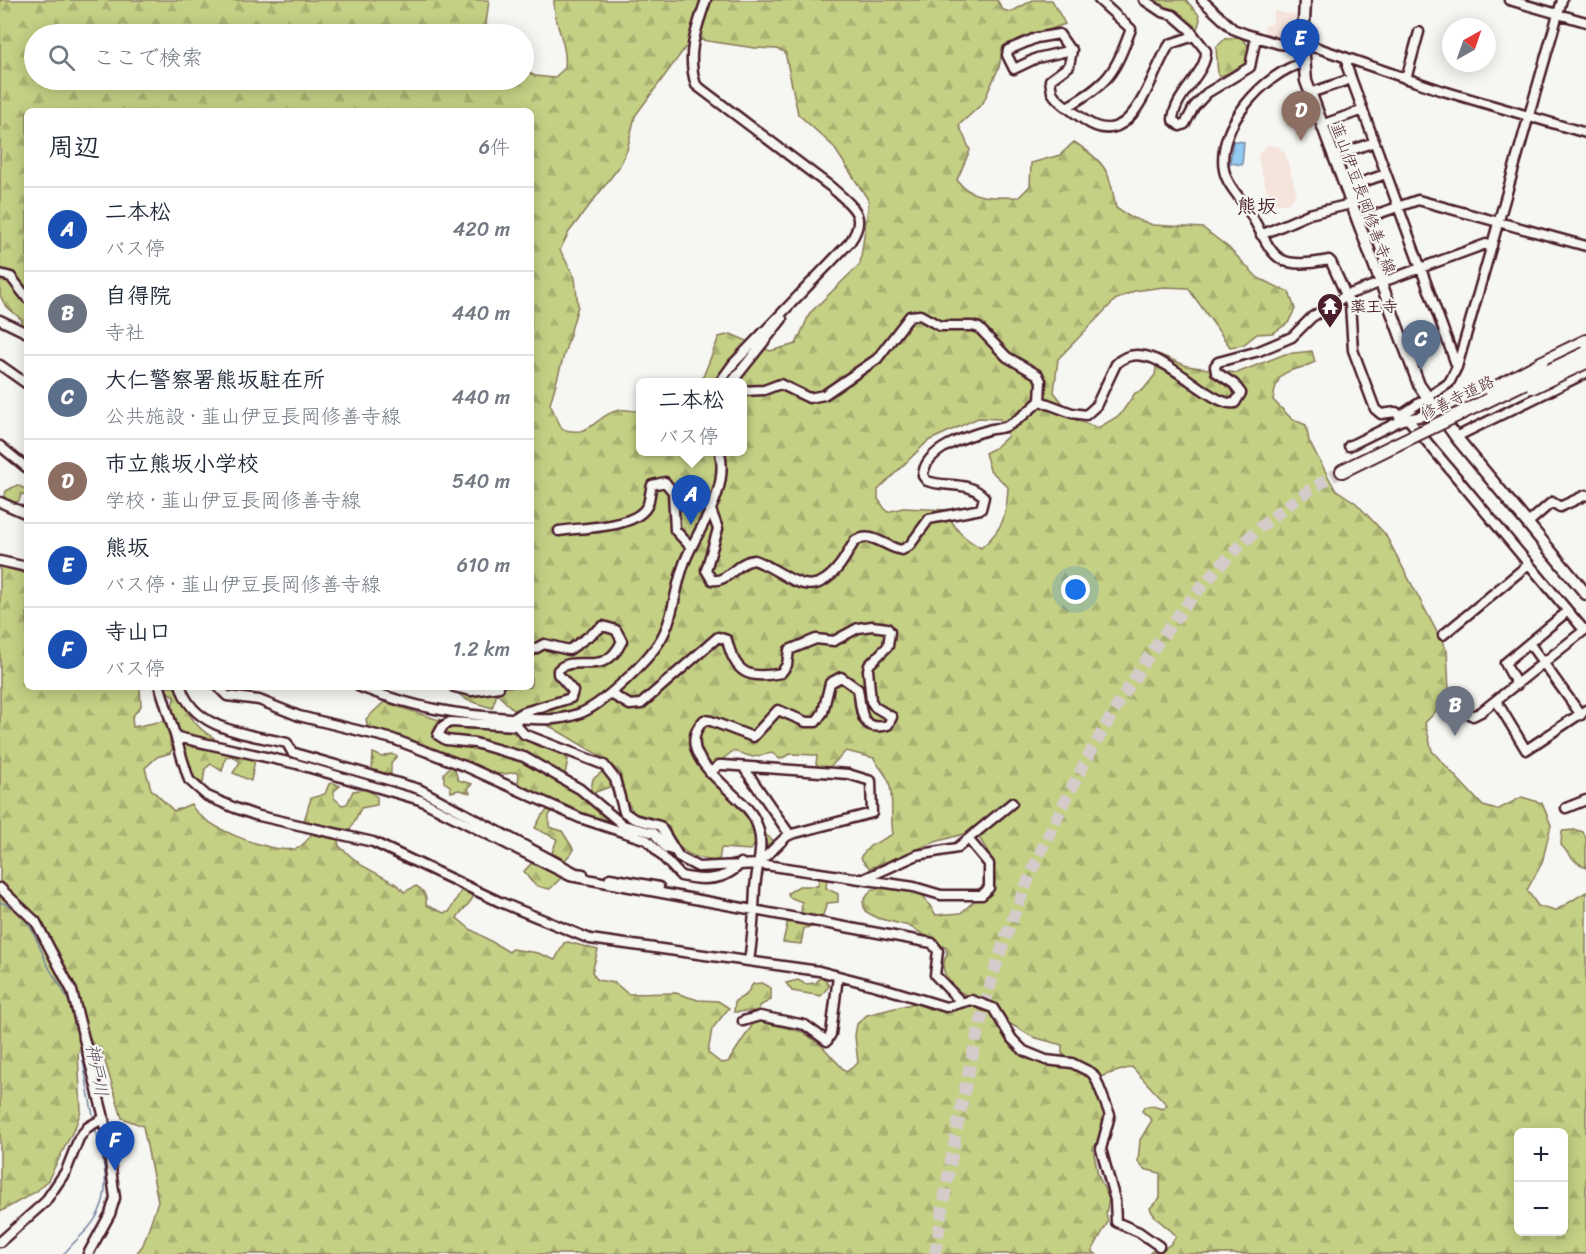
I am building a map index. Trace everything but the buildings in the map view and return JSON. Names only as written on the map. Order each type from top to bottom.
[{"type":"highway","points":[[1397,444],[1427,424],[1586,341]]},
{"type":"highway","name":"修善寺道路","points":[[1342,471],[1586,352]]},
{"type":"highway","points":[[1425,432],[1440,428],[1586,362]]},
{"type":"main road","name":"韮山伊豆長岡修善寺線","points":[[1305,0],[1303,63],[1310,93],[1416,380],[1456,437],[1586,594]]},
{"type":"street","points":[[706,0],[691,46],[692,72],[696,85],[831,187],[852,206],[859,219],[859,226],[850,242],[733,364],[723,378]]},
{"type":"street","points":[[1067,107],[1106,82],[1121,56],[1131,29],[1099,0]]},
{"type":"street","points":[[1144,0],[1162,12],[1173,15],[1204,48],[1206,59],[1174,112],[1173,120],[1180,126],[1185,124],[1190,113],[1207,93],[1250,67],[1256,37]]},
{"type":"street","points":[[1202,0],[1233,29],[1256,37],[1279,44],[1303,44],[1407,79],[1586,133]]},
{"type":"street","points":[[1509,0],[1586,22]]},
{"type":"street","points":[[1350,446],[1403,418],[1449,382],[1457,367],[1562,0]]},
{"type":"street","points":[[1407,79],[1419,32]]},
{"type":"street","points":[[1070,50],[1037,58],[1014,69],[1007,55],[1008,50],[1028,41],[1059,34],[1073,54],[1070,64],[1049,83],[1054,96],[1096,128],[1113,127],[1141,105],[1170,44],[1194,36]]},
{"type":"street","points":[[1347,58],[1351,79],[1457,367]]},
{"type":"street","points":[[1303,63],[1260,86],[1234,126],[1224,148],[1224,168],[1227,179],[1268,248],[1290,262],[1302,266],[1329,260],[1347,295],[1351,309],[1353,350],[1375,409],[1381,414],[1393,412],[1403,418],[1585,630],[1497,702],[1473,716],[1461,709],[1454,714]]},
{"type":"street","points":[[1310,93],[1351,79]]},
{"type":"street","points":[[1321,124],[1363,110]]},
{"type":"street","points":[[1333,157],[1374,142]]},
{"type":"street","points":[[1345,188],[1386,174]]},
{"type":"street","points":[[1357,221],[1418,200],[1499,220],[1586,246]]},
{"type":"street","points":[[1262,235],[1309,214],[1351,204]]},
{"type":"street","points":[[1040,401],[1072,413],[1086,415],[1092,412],[1116,364],[1121,359],[1135,355],[1176,369],[1222,402],[1235,403],[1241,393],[1234,384],[1216,372],[1215,366],[1218,362],[1259,351],[1292,338],[1312,317],[1347,295],[1486,244],[1492,246]]},
{"type":"street","points":[[0,274],[11,277],[24,294]]},
{"type":"street","points":[[735,378],[780,322],[785,310]]},
{"type":"street","points":[[711,510],[718,529],[706,570],[712,580],[720,580],[740,564],[754,560],[799,584],[813,585],[831,575],[855,541],[861,537],[872,537],[902,550],[910,545],[929,519],[981,509],[984,497],[976,490],[959,484],[927,481],[923,476],[926,464],[947,446],[990,429],[1006,427],[1040,401],[1041,381],[1038,375],[1007,357],[979,328],[940,326],[920,315],[910,316],[877,359],[821,396],[809,398],[780,384],[764,390],[747,391]]},
{"type":"street","points":[[0,321],[24,332]]},
{"type":"street","points":[[0,365],[24,382]]},
{"type":"street","points":[[1456,437],[1584,372]]},
{"type":"street","points":[[1403,418],[1438,413]]},
{"type":"street","points":[[0,446],[24,466]]},
{"type":"street","points":[[673,850],[666,848],[654,833],[623,825],[580,789],[525,757],[475,743],[446,740],[438,735],[443,726],[450,722],[516,722],[566,717],[594,706],[611,694],[662,637],[676,585],[691,546],[711,510],[721,475],[720,456]]},
{"type":"street","points":[[559,531],[629,521],[648,504],[651,485],[666,482],[673,492],[675,530],[691,546]]},
{"type":"street","points":[[1528,523],[1552,502],[1560,507],[1586,495]]},
{"type":"street","points":[[0,502],[24,513]]},
{"type":"street","points":[[0,561],[24,566]]},
{"type":"street","points":[[1443,635],[1529,564]]},
{"type":"street","points":[[1517,685],[1505,663],[1568,611]]},
{"type":"street","points":[[516,722],[521,713],[571,698],[573,691],[558,674],[558,670],[568,664],[603,662],[614,654],[622,641],[616,630],[603,626],[569,650],[544,644],[534,649]]},
{"type":"street","points":[[611,694],[630,705],[641,704],[718,637],[726,640],[731,657],[744,671],[752,676],[762,677],[781,673],[787,665],[789,650],[816,639],[834,641],[850,631],[867,626],[887,628],[890,632],[888,646],[869,665],[868,670],[871,701],[875,707],[892,717],[888,725],[874,725],[865,721],[860,712],[858,689],[845,678],[837,678],[830,683],[823,712],[816,722],[806,722],[778,710],[753,737],[711,721],[702,721],[696,745],[701,760],[710,773],[752,813],[760,834],[756,910],[749,961]]},
{"type":"street","points":[[1497,702],[1516,738],[1526,750],[1583,713],[1529,643]]},
{"type":"street","points":[[161,690],[177,737],[181,761],[189,780],[207,796],[235,808],[255,815],[374,842],[500,902],[590,939],[838,976],[915,997],[938,1006],[952,1006],[960,1002],[979,1002],[993,1008],[1012,1039],[1024,1050],[1046,1060],[1072,1063],[1092,1073],[1110,1115],[1101,1149],[1114,1200],[1115,1219],[1159,1246]]},
{"type":"street","points":[[168,690],[168,705]]},
{"type":"street","points":[[182,690],[189,707],[206,720],[287,743],[292,752],[301,755],[419,789],[574,874],[659,887]]},
{"type":"street","points":[[221,690],[227,696],[259,700],[299,716],[393,739],[467,767],[580,818],[649,841],[681,876],[716,879],[728,874],[741,863]]},
{"type":"street","points":[[369,690],[424,709],[516,722],[524,734],[604,765],[615,779],[624,812],[634,819],[660,826],[673,850],[685,861],[698,867],[741,863],[759,864],[864,879],[927,890],[941,895],[982,895],[986,893],[990,882],[989,864],[969,840]]},
{"type":"street","points":[[177,737],[297,764],[420,800],[574,874],[932,943],[938,951],[935,975],[960,1002]]},
{"type":"street","points":[[710,773],[719,765],[848,774],[871,781],[873,810],[869,815],[790,835],[771,850],[759,864]]},
{"type":"street","points":[[744,768],[790,835]]},
{"type":"street","points":[[1566,808],[1586,800]]},
{"type":"street","points":[[864,879],[917,855],[957,848],[1012,803]]},
{"type":"street","points":[[0,888],[28,912],[43,932],[72,991],[104,1118],[115,1198],[110,1214],[88,1254]]},
{"type":"street","points":[[743,1021],[760,1016],[804,1025],[827,1041],[831,1034],[838,976]]},
{"type":"street","points":[[0,1242],[45,1203],[66,1171],[79,1138],[88,1126],[104,1118]]},
{"type":"shaded area","points":[[1274,11],[1300,16],[1295,42],[1264,37],[1265,25],[1272,25]]},
{"type":"shaded area","points":[[1267,145],[1278,146],[1285,153],[1296,191],[1294,198],[1287,204],[1276,204],[1268,195],[1258,159],[1260,152]]},
{"type":"green space","points":[[0,0],[489,0],[486,24],[24,24],[24,90],[534,90],[534,75],[554,78],[565,68],[564,50],[554,0],[997,0],[1003,10],[1011,12],[1033,0],[1052,0],[1065,24],[1011,44],[1002,52],[999,67],[983,103],[959,125],[970,150],[957,180],[963,187],[977,195],[1019,197],[1030,186],[1031,163],[1060,155],[1074,142],[1094,156],[1105,169],[1116,208],[1130,217],[1153,225],[1203,228],[1229,248],[1258,278],[1289,292],[1295,309],[1288,323],[1273,333],[1257,334],[1243,345],[1230,347],[1188,288],[1164,287],[1134,291],[1115,300],[1058,359],[1054,392],[1076,420],[1098,428],[1120,415],[1135,393],[1143,390],[1155,375],[1158,354],[1187,366],[1237,373],[1285,354],[1312,351],[1315,362],[1286,372],[1278,381],[1273,400],[1292,419],[1306,425],[1309,441],[1335,489],[1356,503],[1385,534],[1447,651],[1449,690],[1440,707],[1425,723],[1432,751],[1483,806],[1497,810],[1522,797],[1542,803],[1551,825],[1542,863],[1527,890],[1538,906],[1555,911],[1586,892],[1586,1254],[1149,1254],[1152,1251],[1159,1252],[1171,1244],[1176,1236],[1150,1208],[1160,1198],[1160,1173],[1144,1169],[1138,1162],[1140,1140],[1152,1120],[1142,1111],[1144,1107],[1152,1106],[1163,1109],[1167,1105],[1132,1067],[1105,1075],[1093,1083],[1100,1099],[1104,1125],[1099,1141],[1093,1148],[1098,1175],[1109,1199],[1106,1213],[1108,1222],[1092,1251],[1096,1254],[136,1254],[143,1245],[158,1201],[143,1126],[122,1118],[101,1048],[87,1041],[78,1053],[81,1111],[76,1125],[48,1180],[37,1191],[0,1212],[0,566],[24,573],[24,690],[140,690],[141,706],[132,717],[133,727],[163,721],[170,731],[170,745],[173,748],[170,753],[157,757],[145,768],[151,789],[174,811],[191,804],[208,821],[222,829],[237,837],[270,847],[295,849],[312,833],[338,840],[339,846],[361,865],[398,885],[404,892],[416,886],[424,894],[426,905],[444,913],[449,912],[462,889],[474,895],[457,918],[470,929],[509,952],[512,949],[538,953],[555,960],[564,943],[568,942],[598,950],[592,972],[597,980],[615,983],[628,994],[676,993],[698,1000],[718,1001],[729,1008],[712,1029],[708,1053],[721,1063],[728,1062],[753,1024],[758,1021],[803,1032],[822,1046],[846,1072],[858,1063],[855,1036],[857,1024],[867,1015],[915,1003],[932,1010],[972,1005],[973,999],[954,987],[945,975],[946,948],[909,926],[877,918],[865,911],[863,902],[871,890],[892,886],[920,891],[936,915],[961,913],[973,902],[977,890],[993,878],[991,857],[980,839],[967,833],[935,842],[870,868],[861,856],[870,846],[893,834],[892,802],[888,779],[874,758],[846,751],[829,768],[822,769],[816,764],[817,756],[815,755],[790,754],[780,759],[772,753],[753,757],[733,751],[710,769],[714,782],[745,813],[755,811],[763,824],[766,835],[773,840],[767,846],[763,839],[759,838],[751,850],[721,848],[719,861],[702,859],[682,849],[676,843],[669,827],[634,813],[626,800],[620,773],[602,757],[553,728],[514,710],[497,694],[492,708],[467,700],[453,690],[534,690],[534,108],[24,108],[24,328],[20,328],[22,320],[5,305],[0,295]],"holes":[[[701,40],[777,49],[785,52],[798,114],[833,146],[869,201],[860,264],[810,313],[796,344],[770,351],[731,334],[719,337],[703,378],[747,378],[747,456],[636,456],[636,411],[630,410],[612,412],[581,431],[562,429],[550,404],[578,306],[575,278],[560,250],[569,232],[619,167],[627,150],[635,116],[685,48]],[[978,418],[1000,419],[1008,436],[995,448],[985,453],[990,470],[1008,487],[1005,514],[999,528],[981,548],[960,533],[948,510],[903,508],[887,512],[878,499],[878,490],[928,441]],[[1007,1022],[1033,1037],[1062,1045],[1062,1054],[1085,1067],[1079,1071],[1032,1058],[1013,1047],[1005,1038],[1000,1026]]]},
{"type":"green space","points":[[1155,0],[1186,0],[1199,15],[1197,29],[1161,8]]},
{"type":"green space","points":[[1239,37],[1247,45],[1248,64],[1221,76],[1218,75],[1216,47],[1226,38]]},
{"type":"green space","points":[[17,485],[24,488],[24,494],[21,494],[19,501],[11,504],[3,501],[6,491]]},
{"type":"green space","points":[[166,690],[180,690],[191,717],[200,728],[214,738],[214,743],[182,737],[172,712],[174,697]]},
{"type":"green space","points":[[384,702],[436,719],[452,721],[461,727],[512,732],[539,747],[561,752],[568,759],[565,774],[567,784],[617,826],[583,816],[536,794],[518,783],[519,775],[515,772],[505,774],[485,771],[435,749],[411,743],[381,731],[368,729],[366,719]]},
{"type":"green space","points":[[186,742],[193,747],[255,759],[251,781],[233,773],[240,762],[232,756],[226,757],[222,771],[211,764],[205,769],[203,783],[198,781],[191,774],[185,759],[182,749]]},
{"type":"green space","points":[[373,753],[382,757],[391,754],[397,756],[391,763],[391,775],[372,770]]},
{"type":"green space","points":[[454,766],[458,780],[472,784],[468,789],[470,793],[459,790],[451,792],[450,786],[444,782],[444,773]]},
{"type":"green space","points":[[602,772],[606,772],[612,786],[590,794],[593,779]]},
{"type":"green space","points":[[329,784],[340,786],[334,791],[334,798],[342,805],[347,804],[353,791],[367,789],[377,797],[377,805],[361,808],[350,830],[304,821],[311,798],[325,794]]},
{"type":"green space","points":[[549,809],[552,812],[549,815],[549,827],[562,831],[574,850],[565,860],[552,853],[557,839],[535,828],[542,815]]},
{"type":"green space","points":[[1562,831],[1583,832],[1586,837],[1586,868],[1575,861],[1561,845]]},
{"type":"green space","points":[[532,863],[562,875],[562,877],[550,889],[537,886],[524,871]]},
{"type":"green space","points":[[824,876],[827,880],[826,888],[838,894],[838,902],[827,903],[823,915],[818,918],[801,915],[802,902],[789,897],[788,893],[799,886],[818,886],[819,877]]},
{"type":"green space","points":[[788,920],[801,921],[813,927],[804,928],[801,944],[783,942]]},
{"type":"green space","points":[[822,975],[829,986],[821,996],[792,991],[786,983],[798,980],[805,984],[816,983]]},
{"type":"green space","points":[[761,983],[771,988],[771,1000],[761,1005],[757,1011],[734,1012],[735,1001],[746,995],[753,984]]},
{"type":"water","points":[[1233,141],[1244,142],[1242,165],[1230,163]]},
{"type":"waterway","points":[[1555,8],[1558,0]]},
{"type":"waterway","points":[[1546,42],[1553,16]]},
{"type":"waterway","points":[[1427,271],[1458,258]]},
{"type":"waterway","points":[[1387,286],[1418,274]]},
{"type":"waterway","points":[[1354,297],[1377,290]]},
{"type":"waterway","points":[[1429,391],[1449,375]]},
{"type":"waterway","points":[[1400,411],[1420,397]]},
{"type":"waterway","name":"神戸川","points":[[0,902],[18,911],[30,926],[46,962],[70,1003],[79,1037],[94,1119]]},
{"type":"waterway","name":"神戸川","points":[[64,1254],[90,1226],[103,1203],[104,1165],[95,1127]]},
{"type":"tunnel","points":[[935,1254],[969,1071],[997,963],[1034,867],[1079,774],[1130,686],[1188,602],[1258,529],[1298,498],[1342,471]]},
{"type":"place","name":"熊坂","points":[[1300,69]]},
{"type":"place","name":"市立熊坂小学校","points":[[1301,141]]},
{"type":"place","name":"薬王寺","points":[[1330,329]]},
{"type":"place","name":"大仁警察署熊坂駐在所","points":[[1421,370]]},
{"type":"place","name":"二本松","points":[[691,525]]},
{"type":"place","name":"自得院","points":[[1455,736]]},
{"type":"place","name":"寺山口","points":[[115,1171]]},
{"type":"district","name":"熊坂","points":[[1257,206]]}]
